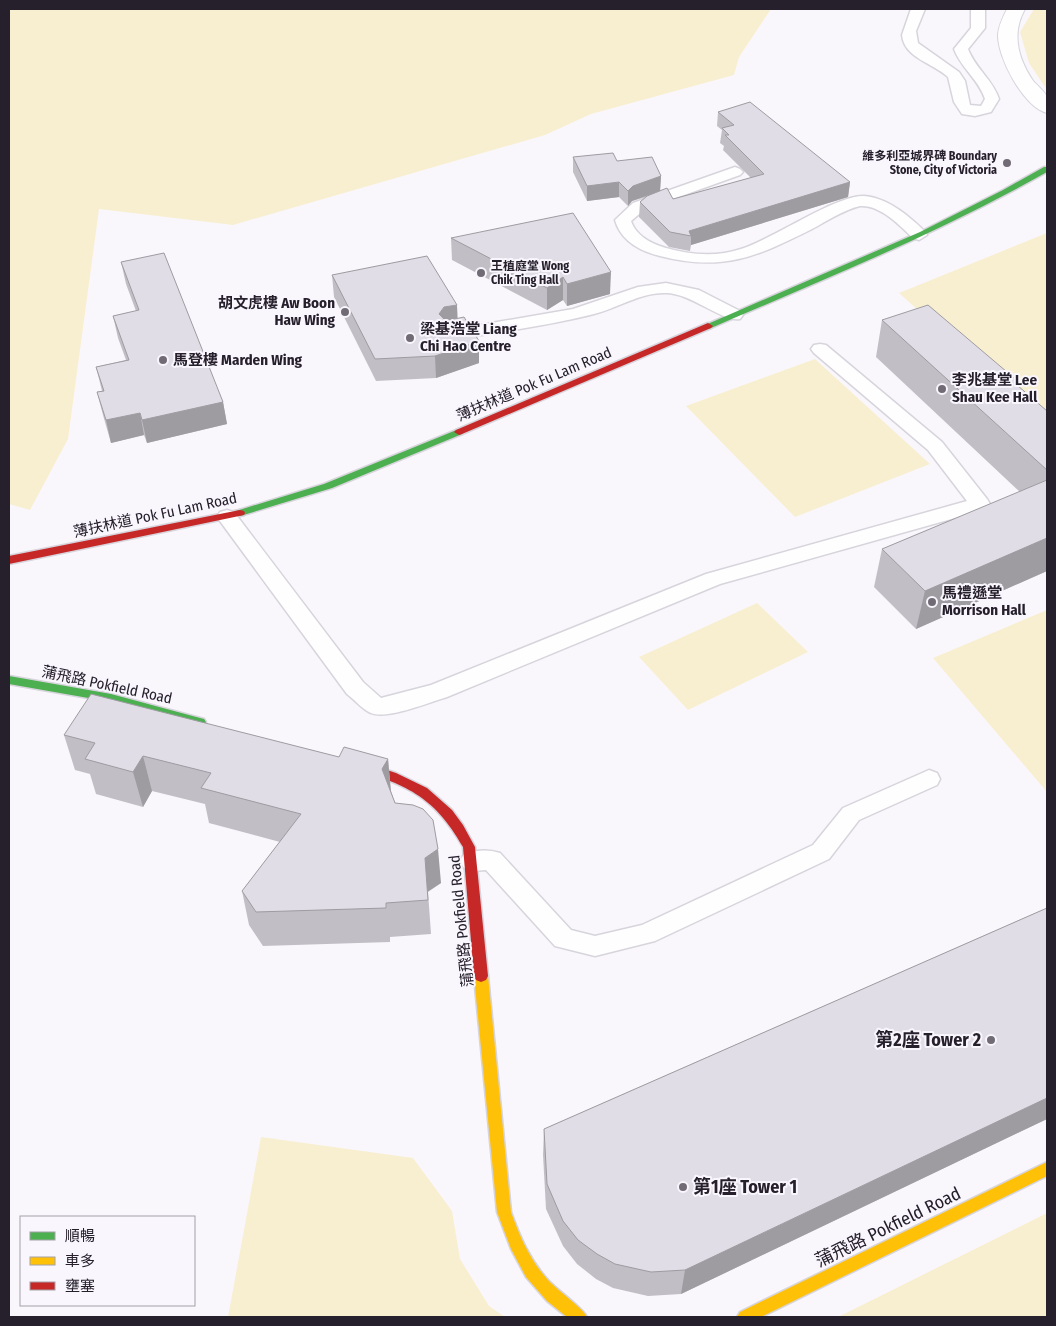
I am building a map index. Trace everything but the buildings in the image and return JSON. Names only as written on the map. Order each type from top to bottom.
[{"type":"main road","name":"薄扶林道 Pok Fu Lam Road","points":[[9,560],[227,516],[328,486],[513,410],[919,235],[1008,192],[1047,169]]},
{"type":"main road","name":"蒲飛路 Pokfield Road","points":[[9,680],[111,698],[214,726]]},
{"type":"main road","name":"蒲飛路 Pokfield Road","points":[[346,762],[404,780],[419,787],[437,799],[463,834],[472,862],[504,1212],[518,1253],[534,1280],[551,1297],[579,1317]]},
{"type":"main road","name":"蒲飛路 Pokfield Road","points":[[745,1317],[1047,1169]]},
{"type":"street","points":[[1015,9],[1009,18],[1008,46],[1017,72],[1047,107]]},
{"type":"lane","points":[[918,9],[909,34],[911,43],[953,74],[958,86],[960,104],[963,108],[974,111],[986,109],[992,99],[988,88],[965,59],[961,50],[962,44],[978,28],[978,9]]},
{"type":"lane","points":[[734,172],[639,206],[623,220],[624,228],[634,238],[652,249],[682,258],[708,261],[733,257],[757,250],[837,210],[863,200],[872,202],[895,214],[919,235]]},
{"type":"lane","points":[[451,335],[589,310],[639,290],[659,288],[677,289],[698,295],[734,315]]},
{"type":"lane","points":[[227,516],[355,688],[377,707],[405,702],[439,691],[713,579],[980,504],[934,446],[820,349]]},
{"type":"lane","points":[[472,862],[492,860],[564,939],[595,946],[646,934],[821,852],[851,814],[928,779]]},
{"type":"shaded area","points":[[9,9],[771,9],[739,57],[734,75],[591,114],[545,135],[233,225],[99,209],[68,439],[30,510],[9,504]]},
{"type":"shaded area","points":[[1034,9],[1047,9],[1047,90],[1029,63],[1020,32]]},
{"type":"shaded area","points":[[1047,233],[1047,426],[899,293]]},
{"type":"shaded area","points":[[815,359],[930,464],[795,517],[686,406]]},
{"type":"shaded area","points":[[757,603],[808,652],[688,710],[639,657]]},
{"type":"shaded area","points":[[1047,610],[1047,792],[933,658]]},
{"type":"shaded area","points":[[261,1137],[413,1158],[452,1211],[460,1259],[489,1306],[505,1317],[228,1317]]},
{"type":"shaded area","points":[[1047,1213],[1047,1317],[838,1317]]},
{"type":"traffic: fast","points":[[708,326],[923,233],[1006,192],[1047,169]]},
{"type":"traffic: fast","points":[[240,513],[328,486],[459,432]]},
{"type":"traffic: fast","points":[[9,680],[111,698],[200,722]]},
{"type":"traffic: slow","points":[[481,976],[504,1212],[516,1244],[532,1272],[552,1296],[579,1317]]},
{"type":"traffic: slow","points":[[745,1317],[1047,1169]]},
{"type":"traffic: jam","points":[[459,432],[708,326]]},
{"type":"traffic: jam","points":[[9,560],[240,513]]},
{"type":"traffic: jam","points":[[354,764],[392,776],[423,791],[448,813],[459,828],[469,847],[481,976]]},
{"type":"place","name":"維多利亞城界碑 Boundary Stone, City of Victoria","points":[[1007,163]]},
{"type":"place","name":"王植庭堂 Wong Chik Ting Hall","points":[[481,273]]},
{"type":"place","name":"胡文虎樓 Aw Boon Haw Wing","points":[[345,312]]},
{"type":"place","name":"梁基浩堂 Liang Chi Hao Centre","points":[[410,338]]},
{"type":"place","name":"馬登樓 Marden Wing","points":[[163,360]]},
{"type":"place","name":"李兆基堂 Lee Shau Kee Hall","points":[[942,389]]},
{"type":"place","name":"馬禮遜堂 Morrison Hall","points":[[932,602]]},
{"type":"place","name":"第2座 Tower 2","points":[[991,1040]]},
{"type":"place","name":"第1座 Tower 1","points":[[683,1187]]}]
